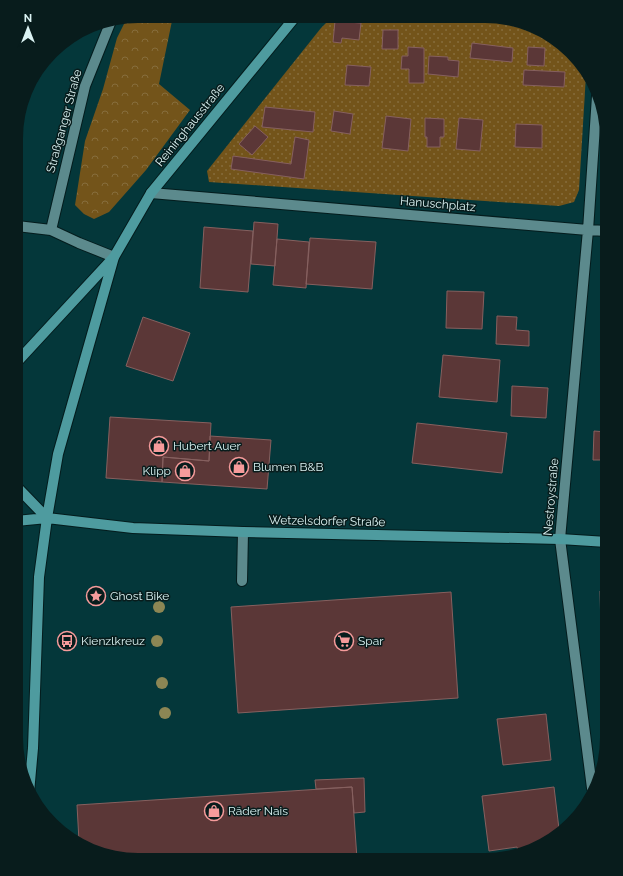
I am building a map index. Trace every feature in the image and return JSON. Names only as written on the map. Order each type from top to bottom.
[{"type":"main road","name":"Reininghausstraße","points":[[23,356],[114,257],[151,193],[290,23]]},
{"type":"main road","name":"Reininghausstraße","points":[[47,518],[58,454],[114,257]]},
{"type":"main road","points":[[23,493],[47,518],[39,577],[33,748],[30,778]]},
{"type":"main road","name":"Wetzelsdorfer Straße","points":[[23,520],[47,518],[133,528],[560,539],[600,542]]},
{"type":"street","name":"Straßganger Straße","points":[[50,230],[85,86],[109,27]]},
{"type":"street","points":[[588,230],[596,109]]},
{"type":"street","name":"Hanuschplatz","points":[[151,193],[600,231]]},
{"type":"street","points":[[23,227],[50,230],[114,257]]},
{"type":"street","name":"Nestroystraße","points":[[588,230],[560,539],[591,782]]},
{"type":"street","points":[[242,581],[243,532]]},
{"type":"green space","points":[[172,23],[159,84],[190,110],[146,170],[109,212],[94,219],[84,214],[75,205],[85,141],[103,89],[117,38],[124,24]]},
{"type":"green space","points":[[326,23],[485,23],[514,27],[529,32],[549,42],[571,62],[586,82],[579,190],[574,202],[559,206],[209,182],[207,171]]},
{"type":"building","points":[[335,23],[361,23],[359,40],[342,38],[341,43],[333,42]]},
{"type":"building","points":[[383,30],[398,30],[398,49],[382,49]]},
{"type":"building","points":[[472,43],[513,48],[512,62],[470,58]]},
{"type":"building","points":[[408,47],[424,48],[424,83],[409,83],[409,69],[401,69],[402,56],[408,56]]},
{"type":"building","points":[[528,47],[545,48],[544,66],[527,65]]},
{"type":"building","points":[[429,56],[448,57],[448,60],[459,61],[458,77],[428,74]]},
{"type":"building","points":[[347,65],[371,67],[369,86],[345,85]]},
{"type":"building","points":[[524,70],[565,72],[564,87],[523,85]]},
{"type":"building","points":[[265,107],[315,112],[313,132],[262,127]]},
{"type":"building","points":[[334,111],[353,114],[350,134],[331,131]]},
{"type":"building","points":[[386,116],[411,119],[408,151],[382,148]]},
{"type":"building","points":[[425,118],[444,119],[444,137],[440,137],[440,147],[427,147],[427,137],[425,137]]},
{"type":"building","points":[[459,118],[483,120],[480,151],[456,149]]},
{"type":"building","points":[[516,124],[542,125],[542,148],[515,147]]},
{"type":"building","points":[[255,126],[268,137],[252,155],[239,144]]},
{"type":"building","points":[[295,137],[309,140],[304,179],[231,169],[233,156],[291,164]]},
{"type":"building","points":[[254,222],[278,224],[275,266],[251,264]]},
{"type":"building","points":[[204,227],[253,231],[248,292],[200,288]]},
{"type":"building","points":[[310,238],[376,242],[372,289],[306,284]]},
{"type":"building","points":[[277,239],[309,242],[306,288],[273,285]]},
{"type":"building","points":[[447,291],[484,292],[482,329],[446,328]]},
{"type":"building","points":[[497,316],[517,317],[516,330],[529,331],[529,346],[496,344]]},
{"type":"building","points":[[143,317],[190,333],[173,381],[126,366]]},
{"type":"building","points":[[443,355],[500,360],[497,402],[439,397]]},
{"type":"building","points":[[512,386],[548,388],[546,418],[511,416]]},
{"type":"building","name":"Hubert Auer","points":[[110,417],[211,423],[209,461],[163,457],[162,482],[106,478]]},
{"type":"building","points":[[417,423],[507,433],[502,473],[412,463]]},
{"type":"building","points":[[594,431],[600,431],[600,460],[593,460]]},
{"type":"building","points":[[210,436],[271,440],[267,489],[162,482],[163,457],[209,461]]},
{"type":"building","name":"Spar","points":[[451,592],[458,698],[238,713],[231,607]]},
{"type":"building","points":[[546,714],[551,760],[503,765],[497,719]]},
{"type":"building","points":[[364,778],[365,812],[354,813],[352,787],[316,789],[315,780]]},
{"type":"building","name":"Räder Nais","points":[[352,787],[357,853],[123,852],[94,844],[79,836],[77,805]]},
{"type":"building","points":[[554,787],[559,826],[549,834],[522,847],[489,851],[482,796]]},
{"type":"place","name":"Hubert Auer","points":[[159,446]]},
{"type":"place","name":"Blumen B&B","points":[[239,467]]},
{"type":"place","name":"Klipp","points":[[185,471]]},
{"type":"place","name":"Ghost Bike","points":[[96,596]]},
{"type":"place","name":"Kienzlkreuz","points":[[67,641]]},
{"type":"place","name":"Spar","points":[[344,641]]},
{"type":"place","name":"Räder Nais","points":[[214,811]]}]
